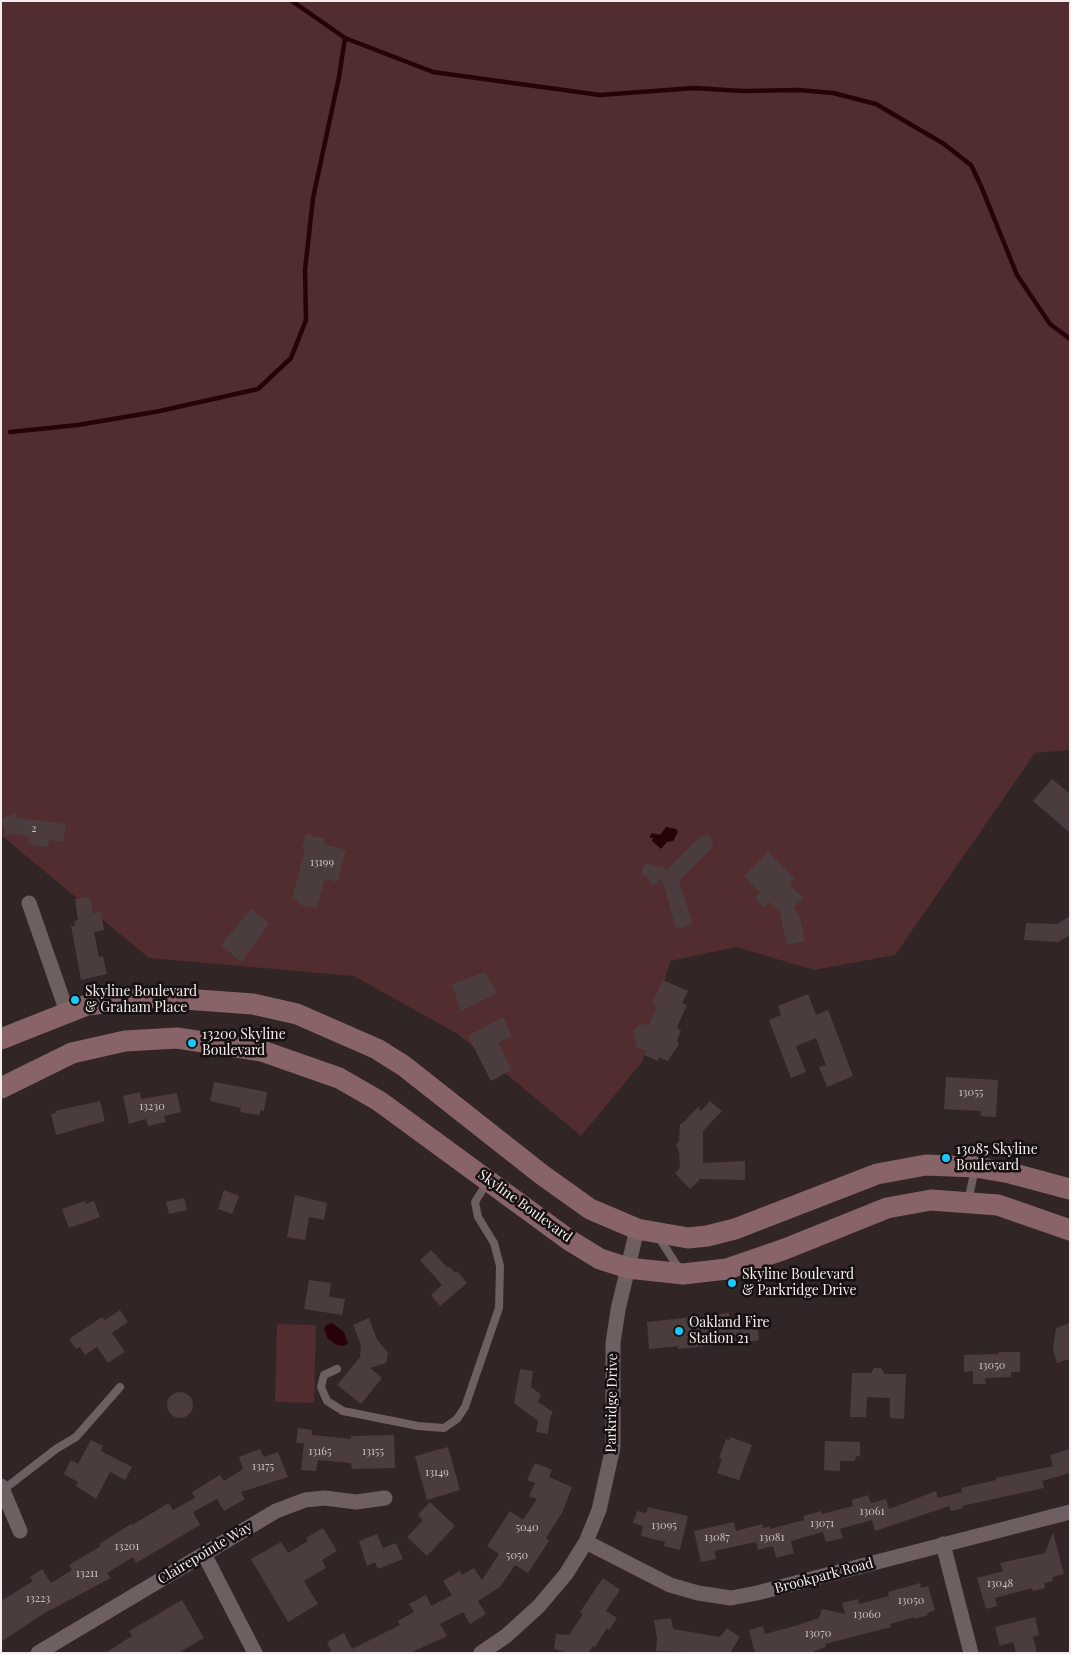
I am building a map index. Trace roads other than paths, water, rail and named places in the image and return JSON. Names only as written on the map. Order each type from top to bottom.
[{"type":"main road","points":[[1,1038],[88,1005],[157,997],[253,1004],[297,1014],[377,1049],[404,1066],[568,1194],[590,1208],[647,1231],[688,1238],[735,1229],[877,1174],[926,1165],[975,1167],[1010,1173],[1070,1189]]},
{"type":"main road","name":"Skyline Boulevard","points":[[1,1088],[72,1053],[125,1041],[177,1038],[262,1051],[339,1078],[379,1101],[569,1240],[600,1259],[628,1268],[683,1274],[727,1269],[785,1249],[887,1208],[931,1200],[968,1201],[998,1205],[1070,1230]]},
{"type":"street","points":[[29,903],[68,1012]]},
{"type":"street","name":"Parkridge Drive","points":[[480,1653],[506,1636],[539,1606],[566,1574],[586,1542],[598,1510],[613,1447],[613,1343],[628,1268],[647,1231]]},
{"type":"street","points":[[2,1488],[20,1531]]},
{"type":"street","name":"Clairepointe Way","points":[[38,1653],[276,1511],[304,1500],[324,1498],[356,1502],[385,1498]]},
{"type":"street","name":"Brookpark Road","points":[[586,1542],[670,1585],[698,1593],[731,1598],[1070,1512]]},
{"type":"street","points":[[944,1544],[971,1653]]},
{"type":"street","points":[[204,1554],[255,1653]]},
{"type":"lane","points":[[968,1201],[975,1167]]},
{"type":"lane","points":[[337,1369],[324,1375],[321,1387],[326,1401],[343,1411],[418,1426],[444,1428],[457,1419],[465,1407],[499,1308],[500,1266],[494,1243],[478,1217],[475,1202],[489,1180]]},
{"type":"lane","points":[[647,1231],[683,1274]]},
{"type":"lane","points":[[2,1488],[56,1448],[76,1437],[120,1387]]},
{"type":"waterway","points":[[292,1],[345,38],[433,72],[600,95],[694,88],[742,91],[799,90],[833,93],[876,104],[944,144],[971,165],[1017,275],[1050,324],[1070,339]]},
{"type":"waterway","points":[[10,432],[78,425],[160,411],[258,389],[291,358],[306,320],[305,270],[313,198],[339,77],[345,38]]},
{"type":"place","name":"Skyline Boulevard & Graham Place","points":[[75,1000]]},
{"type":"place","name":"13200 Skyline Boulevard","points":[[192,1043]]},
{"type":"place","name":"13085 Skyline Boulevard","points":[[946,1158]]},
{"type":"place","name":"Skyline Boulevard & Parkridge Drive","points":[[732,1283]]},
{"type":"place","name":"Oakland Fire Station 21","points":[[679,1331]]}]
